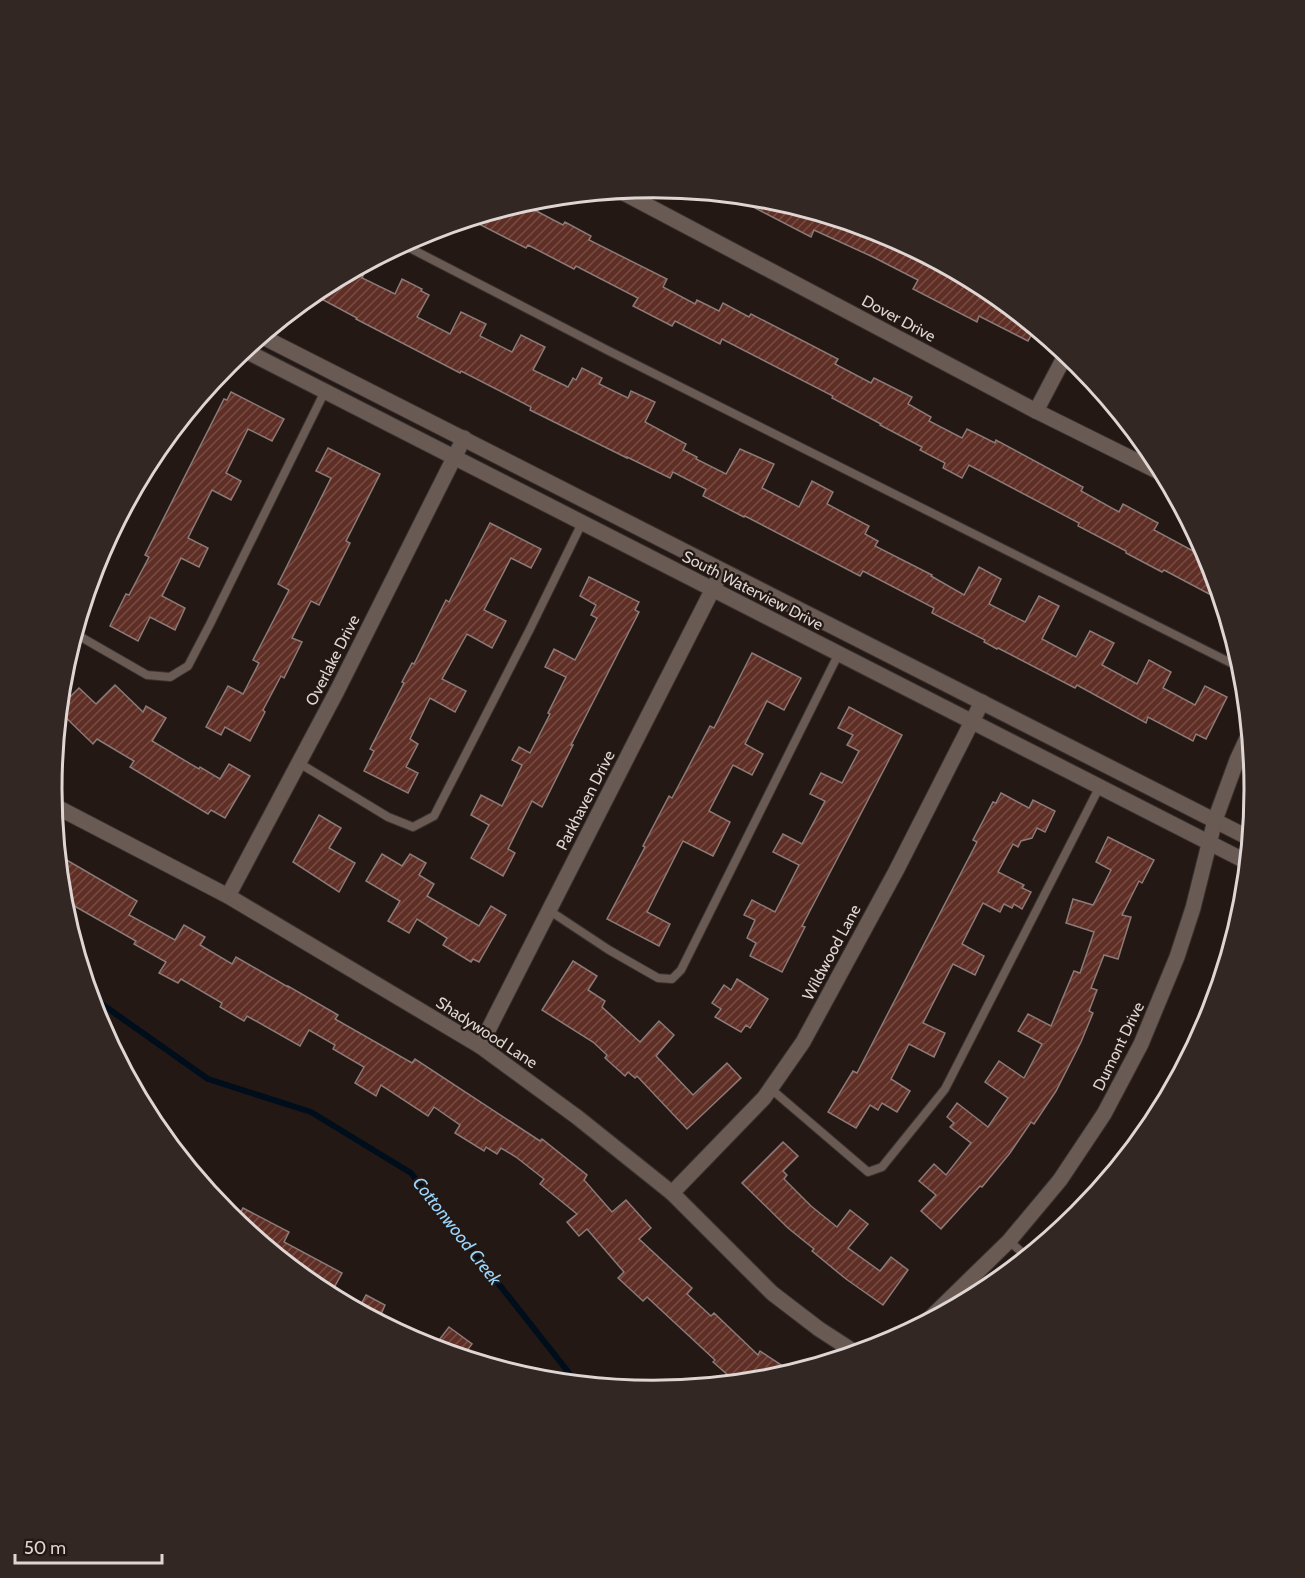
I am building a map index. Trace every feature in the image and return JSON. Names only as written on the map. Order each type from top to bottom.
[{"type":"street","name":"Dover Drive","points":[[634,198],[1036,411],[1147,466]]},
{"type":"street","name":"South Waterview Drive","points":[[269,340],[1241,834]]},
{"type":"street","name":"South Waterview Drive","points":[[253,354],[1239,858]]},
{"type":"street","points":[[1036,411],[1061,362]]},
{"type":"street","name":"Overlake Drive","points":[[228,896],[348,670],[464,438]]},
{"type":"street","name":"Parkhaven Drive","points":[[480,1046],[722,571]]},
{"type":"street","name":"Wildwood Lane","points":[[672,1193],[764,1098],[803,1042],[896,871],[982,702]]},
{"type":"street","name":"Dumont Drive","points":[[947,1302],[1009,1241],[1060,1180],[1104,1114],[1141,1044],[1178,957],[1215,820],[1242,749]]},
{"type":"street","name":"Shadywood Lane","points":[[63,810],[228,896],[480,1046],[577,1117],[672,1193],[771,1293],[847,1347]]},
{"type":"lane","points":[[412,249],[1229,662]]},
{"type":"lane","points":[[82,637],[147,675],[170,677],[188,666],[325,391]]},
{"type":"lane","points":[[299,763],[388,817],[413,827],[434,816],[582,523]]},
{"type":"lane","points":[[550,911],[609,950],[658,978],[672,979],[681,970],[839,654]]},
{"type":"lane","points":[[1237,760],[1243,764]]},
{"type":"lane","points":[[771,1089],[868,1172],[882,1167],[945,1089],[1100,786]]},
{"type":"lane","points":[[1009,1241],[1020,1251]]},
{"type":"building","points":[[752,207],[842,229],[914,259],[981,298],[1031,336],[1028,341],[979,316],[977,322],[913,289],[918,280],[814,230],[811,237]]},
{"type":"building","points":[[534,210],[563,225],[565,222],[591,236],[589,240],[667,279],[663,287],[695,304],[697,300],[719,311],[723,303],[749,317],[751,314],[838,359],[835,364],[871,383],[874,378],[912,397],[908,404],[931,417],[929,421],[962,438],[967,429],[995,443],[996,440],[1083,487],[1081,491],[1119,512],[1123,504],[1158,523],[1154,530],[1194,551],[1210,595],[1126,553],[1078,526],[1079,523],[969,465],[962,478],[943,468],[945,463],[920,450],[922,447],[832,398],[833,396],[722,339],[720,344],[675,321],[672,326],[633,306],[638,298],[576,266],[574,269],[528,245],[526,248],[479,224]]},
{"type":"building","points":[[364,273],[362,278],[395,294],[402,279],[429,295],[417,317],[450,334],[461,312],[486,324],[480,336],[512,352],[521,335],[545,347],[533,370],[568,387],[573,378],[576,380],[582,368],[602,378],[599,384],[628,398],[631,391],[655,402],[645,422],[686,444],[683,450],[726,474],[740,449],[774,464],[762,488],[799,507],[812,481],[833,492],[827,504],[869,526],[865,534],[878,541],[875,546],[932,575],[964,595],[979,567],[1001,579],[989,604],[1025,622],[1039,596],[1059,606],[1042,639],[1076,657],[1090,631],[1114,643],[1102,665],[1137,684],[1149,660],[1171,672],[1163,688],[1195,705],[1205,686],[1227,697],[1206,739],[1196,734],[1193,741],[1148,717],[1146,723],[1077,685],[1075,688],[997,649],[984,642],[985,640],[932,613],[934,608],[863,571],[860,576],[703,496],[706,489],[673,472],[670,478],[627,458],[530,410],[531,407],[461,371],[460,373],[322,299]]},
{"type":"building","points":[[231,392],[284,419],[272,441],[248,429],[226,473],[241,481],[231,500],[212,490],[188,538],[208,548],[199,567],[181,558],[162,596],[185,608],[175,630],[150,617],[138,641],[110,626],[126,594],[129,595],[149,557],[145,555],[224,399],[227,400]]},
{"type":"building","points":[[328,448],[380,474],[346,541],[350,543],[319,605],[311,601],[292,638],[302,642],[284,678],[281,676],[263,710],[265,712],[250,741],[225,727],[221,735],[206,727],[228,686],[243,694],[259,663],[253,660],[289,590],[278,584],[331,478],[316,471]]},
{"type":"building","points":[[490,523],[541,549],[531,568],[511,558],[484,610],[506,621],[492,648],[467,634],[442,679],[466,691],[455,712],[430,698],[410,739],[418,744],[406,767],[418,773],[408,793],[364,771],[374,751],[370,749],[412,663],[414,664],[446,600],[449,602]]},
{"type":"building","points":[[589,577],[639,602],[635,610],[639,612],[542,807],[532,801],[508,849],[515,853],[503,876],[471,858],[489,825],[471,815],[481,795],[502,806],[522,765],[512,760],[519,747],[530,753],[550,714],[548,713],[566,677],[545,667],[554,649],[575,660],[597,618],[591,615],[596,605],[580,596]]},
{"type":"building","points":[[752,653],[801,678],[784,710],[767,701],[745,744],[763,754],[752,775],[733,765],[709,811],[730,822],[713,856],[683,841],[647,912],[670,924],[659,946],[607,919],[669,796],[672,798],[710,726],[714,728]]},
{"type":"building","points":[[115,685],[143,712],[146,706],[166,718],[152,741],[220,779],[229,764],[250,776],[225,818],[211,810],[208,814],[130,767],[134,761],[97,739],[93,744],[66,718],[69,698],[79,688],[96,704]]},
{"type":"building","points":[[849,707],[902,735],[802,926],[805,927],[782,972],[750,956],[756,943],[747,938],[755,920],[744,915],[752,900],[775,912],[799,865],[773,852],[783,834],[802,844],[825,801],[810,794],[821,773],[842,783],[859,751],[847,745],[853,735],[838,728]]},
{"type":"building","points":[[1001,793],[1029,808],[1033,800],[1055,811],[1045,832],[1037,828],[1032,838],[1021,841],[1018,847],[1013,844],[998,872],[1024,885],[1022,888],[1031,892],[1022,909],[1014,904],[1012,908],[1004,904],[1000,912],[983,903],[962,944],[984,956],[975,975],[953,964],[923,1023],[945,1033],[934,1057],[909,1044],[891,1079],[910,1091],[897,1112],[882,1103],[878,1110],[870,1105],[856,1128],[828,1112],[853,1071],[857,1073],[977,842],[973,840],[993,802],[996,803]]},
{"type":"building","points":[[319,815],[341,828],[329,848],[355,863],[339,892],[293,862]]},
{"type":"building","points":[[1108,837],[1154,860],[1142,883],[1139,881],[1122,915],[1131,917],[1118,959],[1104,955],[1091,988],[1097,990],[1089,1011],[1093,1013],[1056,1091],[1034,1124],[1031,1122],[1010,1153],[982,1187],[980,1186],[941,1229],[921,1211],[936,1195],[919,1181],[934,1164],[946,1175],[971,1143],[950,1127],[954,1123],[947,1117],[957,1103],[988,1127],[1008,1098],[985,1082],[999,1061],[1024,1078],[1042,1044],[1018,1031],[1028,1014],[1051,1026],[1074,971],[1080,973],[1094,932],[1066,923],[1073,899],[1093,905],[1111,870],[1096,862]]},
{"type":"building","points":[[382,854],[402,866],[410,854],[426,863],[419,875],[434,884],[427,896],[479,926],[491,906],[506,915],[479,962],[473,959],[471,962],[443,945],[447,938],[417,919],[409,933],[388,921],[400,901],[366,881]]},
{"type":"building","points":[[66,860],[137,901],[129,915],[175,940],[184,925],[205,937],[200,945],[232,964],[236,957],[288,986],[338,1015],[335,1019],[412,1063],[415,1059],[540,1141],[542,1139],[587,1175],[584,1180],[612,1212],[626,1200],[651,1228],[639,1239],[692,1288],[687,1294],[711,1316],[714,1313],[758,1355],[760,1351],[782,1366],[728,1375],[713,1362],[715,1360],[647,1297],[643,1301],[618,1278],[624,1272],[587,1229],[579,1236],[567,1222],[577,1214],[540,1184],[544,1179],[516,1157],[501,1148],[497,1154],[486,1147],[484,1151],[455,1133],[460,1125],[434,1107],[428,1116],[381,1085],[376,1096],[355,1083],[364,1067],[333,1049],[335,1045],[309,1030],[300,1046],[247,1016],[244,1021],[220,1007],[222,1003],[181,979],[178,983],[159,973],[166,962],[134,944],[136,941],[73,905]]},
{"type":"building","points":[[573,961],[597,976],[588,990],[605,1001],[602,1007],[640,1042],[659,1021],[674,1035],[656,1056],[693,1095],[727,1063],[741,1078],[687,1129],[637,1076],[635,1078],[628,1072],[625,1076],[605,1058],[607,1055],[593,1042],[542,1010]]},
{"type":"building","points":[[737,979],[768,999],[750,1028],[746,1025],[741,1032],[715,1017],[721,1009],[712,1003],[724,985],[731,990]]},
{"type":"building","points":[[783,1142],[798,1156],[783,1171],[787,1175],[784,1179],[811,1206],[837,1227],[850,1210],[868,1224],[848,1248],[880,1271],[891,1257],[908,1270],[883,1305],[812,1251],[814,1249],[788,1228],[742,1183]]},
{"type":"building","points":[[243,1208],[289,1232],[284,1242],[342,1273],[335,1287],[293,1258],[241,1212]]},
{"type":"building","points":[[366,1295],[385,1305],[381,1314],[362,1303]]},
{"type":"building","points":[[449,1327],[472,1344],[467,1350],[439,1340]]},
{"type":"waterway","name":"Cottonwood Creek","points":[[102,1004],[208,1079],[311,1112],[411,1173],[570,1374]]}]
